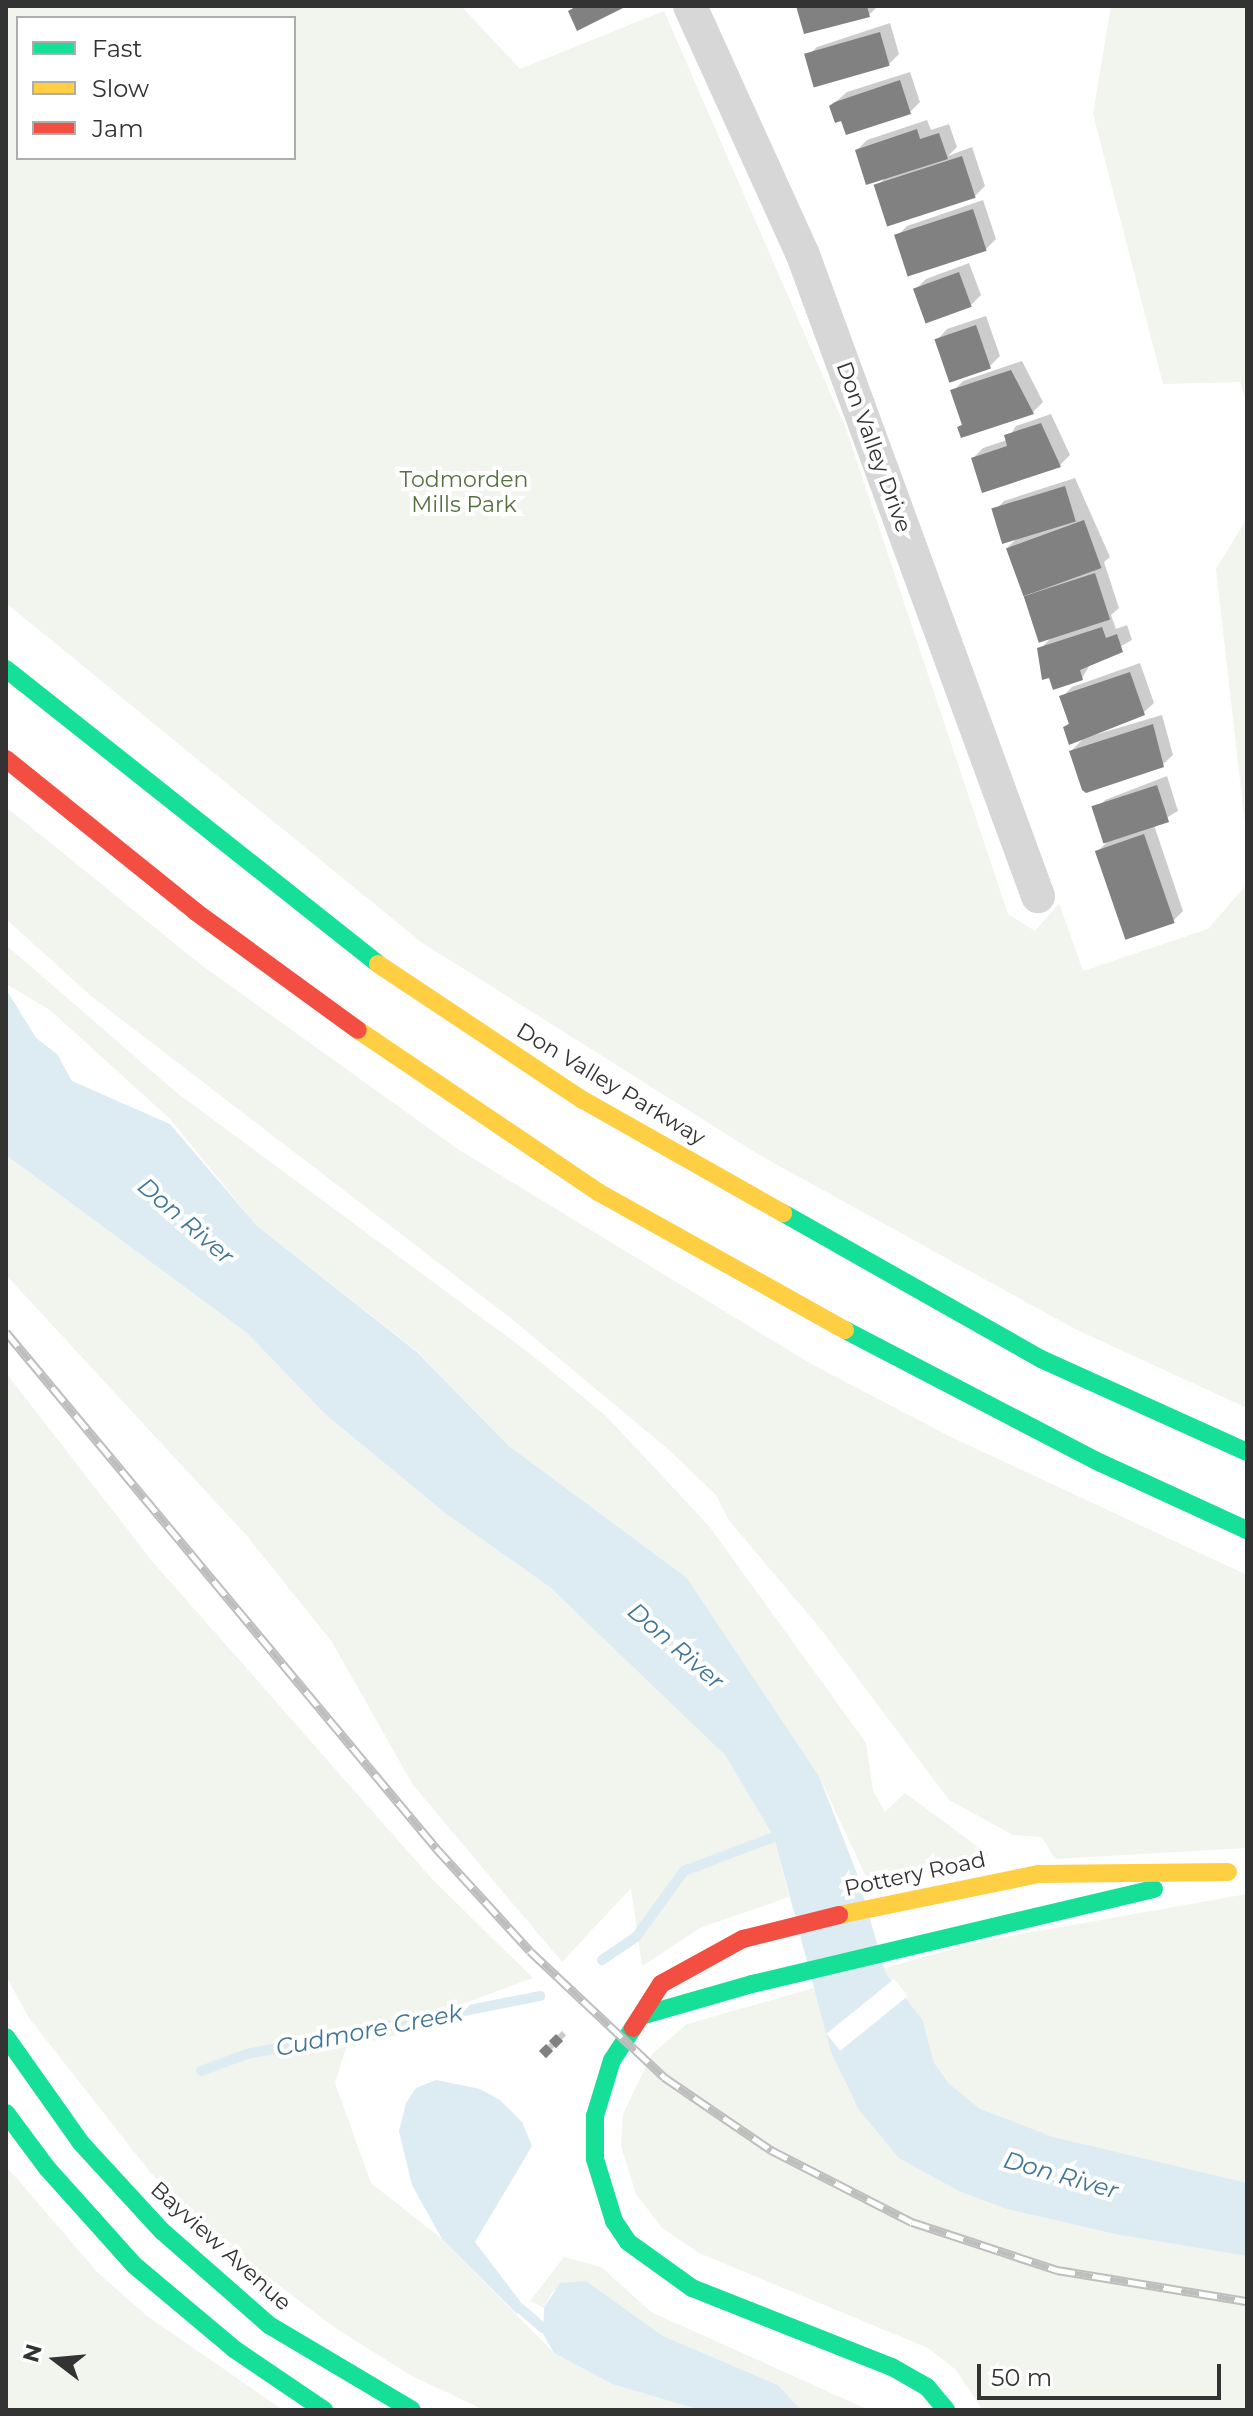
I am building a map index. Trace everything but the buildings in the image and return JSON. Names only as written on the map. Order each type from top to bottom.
[{"type":"main road","name":"Don Valley Parkway","points":[[6,669],[350,945],[583,1100],[1041,1359],[1247,1452]]},
{"type":"main road","points":[[6,759],[196,912],[415,1072],[598,1192],[875,1345],[1101,1463],[1247,1530]]},
{"type":"main road","name":"Pottery Road","points":[[644,2015],[752,1984],[1247,1868]]},
{"type":"main road","name":"Pottery Road","points":[[946,2410],[927,2387],[892,2367],[692,2288],[628,2242],[601,2189],[594,2131],[612,2060],[644,2015],[661,1984],[743,1939],[874,1906],[1038,1874],[1228,1872]]},
{"type":"main road","name":"Bayview Avenue","points":[[6,2037],[81,2143],[162,2231],[269,2325],[412,2410]]},
{"type":"main road","points":[[6,2113],[47,2168],[134,2265],[234,2349],[324,2410]]},
{"type":"street","name":"Don Valley Drive","points":[[690,6],[803,255],[1038,896]]},
{"type":"green space","name":"Todmorden Mills Park","points":[[6,6],[461,6],[520,69],[664,11],[846,429],[1008,914],[1035,931],[1059,903],[1083,971],[1208,929],[1247,884],[1247,1408],[1075,1329],[761,1156],[421,942],[6,603]]},
{"type":"green space","points":[[1111,6],[1247,6],[1247,403],[1240,382],[1163,384],[1093,114]]},
{"type":"green space","points":[[1247,518],[1247,842],[1216,569]]},
{"type":"green space","points":[[6,807],[200,964],[459,1150],[813,1365],[949,1436],[1247,1575],[1247,1848],[1055,1859],[1042,1837],[1013,1835],[949,1800],[823,1632],[728,1519],[716,1495],[668,1449],[513,1320],[91,996],[6,919]]},
{"type":"green space","points":[[6,945],[177,1093],[528,1352],[606,1416],[709,1526],[866,1743],[873,1790],[885,1812],[905,1793],[989,1855],[869,1883],[819,1776],[687,1578],[509,1446],[417,1351],[257,1226],[170,1119],[50,1010],[6,984]]},
{"type":"green space","points":[[6,1155],[247,1333],[325,1414],[445,1513],[551,1588],[669,1695],[725,1755],[774,1836],[789,1897],[700,1928],[642,1966],[631,1888],[562,1962],[413,1785],[332,1642],[247,1536],[6,1275]]},
{"type":"green space","points":[[6,1373],[152,1561],[432,1879],[533,1978],[465,2003],[434,2026],[346,2048],[335,2083],[371,2183],[442,2239],[554,2353],[612,2384],[700,2410],[484,2410],[410,2375],[334,2327],[218,2239],[150,2172],[29,2018],[6,1976]]},
{"type":"green space","points":[[1247,1894],[1247,2410],[983,2410],[955,2369],[928,2348],[699,2253],[662,2228],[636,2194],[621,2146],[623,2114],[652,2054],[687,2024],[977,1942]]},
{"type":"green space","points":[[6,2166],[98,2273],[147,2316],[283,2410],[6,2410]]},
{"type":"green space","points":[[564,2257],[601,2267],[651,2312],[869,2410],[801,2410],[778,2385],[663,2336],[586,2281],[553,2291],[544,2308],[530,2301]]},
{"type":"water","name":"Don River","points":[[6,989],[36,1038],[57,1054],[72,1081],[170,1124],[257,1226],[417,1352],[509,1446],[687,1578],[819,1776],[856,1871],[886,1974],[922,2019],[934,2063],[949,2084],[980,2109],[1053,2137],[1247,2183],[1247,2256],[1120,2235],[1007,2209],[959,2191],[899,2158],[859,2110],[831,2052],[774,1837],[725,1755],[551,1588],[445,1513],[325,1414],[247,1333],[6,1155]]},
{"type":"water","points":[[436,2080],[480,2089],[500,2100],[522,2122],[532,2146],[475,2242],[523,2305],[517,2314],[442,2239],[412,2185],[399,2131],[406,2103],[416,2088]]},
{"type":"water","points":[[586,2281],[663,2336],[778,2385],[801,2410],[700,2410],[612,2384],[554,2353],[543,2334],[544,2308],[560,2283]]},
{"type":"pier","points":[[894,1979],[908,1996],[840,2051],[826,2034]]},
{"type":"waterway","name":"Cudmore Creek","points":[[602,1960],[636,1937],[684,1871],[774,1837]]},
{"type":"waterway","name":"Cudmore Creek","points":[[201,2071],[247,2054],[540,1996]]},
{"type":"waterway","points":[[521,2309],[543,2328]]},
{"type":"railway","points":[[6,1332],[436,1848],[530,1951],[664,2077],[771,2150],[912,2222],[1057,2270],[1247,2301]]},
{"type":"traffic: fast","points":[[6,669],[378,964]]},
{"type":"traffic: fast","points":[[783,1213],[1041,1359],[1247,1452]]},
{"type":"traffic: fast","points":[[845,1330],[1101,1463],[1247,1530]]},
{"type":"traffic: fast","points":[[644,2015],[752,1984],[1154,1889]]},
{"type":"traffic: fast","points":[[633,2028],[612,2060],[595,2116],[595,2159],[614,2221],[628,2242],[692,2288],[892,2367],[927,2387],[946,2410]]},
{"type":"traffic: fast","points":[[6,2037],[81,2143],[162,2231],[269,2325],[412,2410]]},
{"type":"traffic: fast","points":[[6,2113],[47,2168],[134,2265],[234,2349],[324,2410]]},
{"type":"traffic: slow","points":[[378,964],[583,1100],[783,1213]]},
{"type":"traffic: slow","points":[[358,1030],[598,1192],[845,1330]]},
{"type":"traffic: slow","points":[[839,1915],[1038,1874],[1228,1872]]},
{"type":"traffic: jam","points":[[6,759],[196,912],[358,1030]]},
{"type":"traffic: jam","points":[[633,2028],[661,1984],[743,1939],[839,1915]]}]
